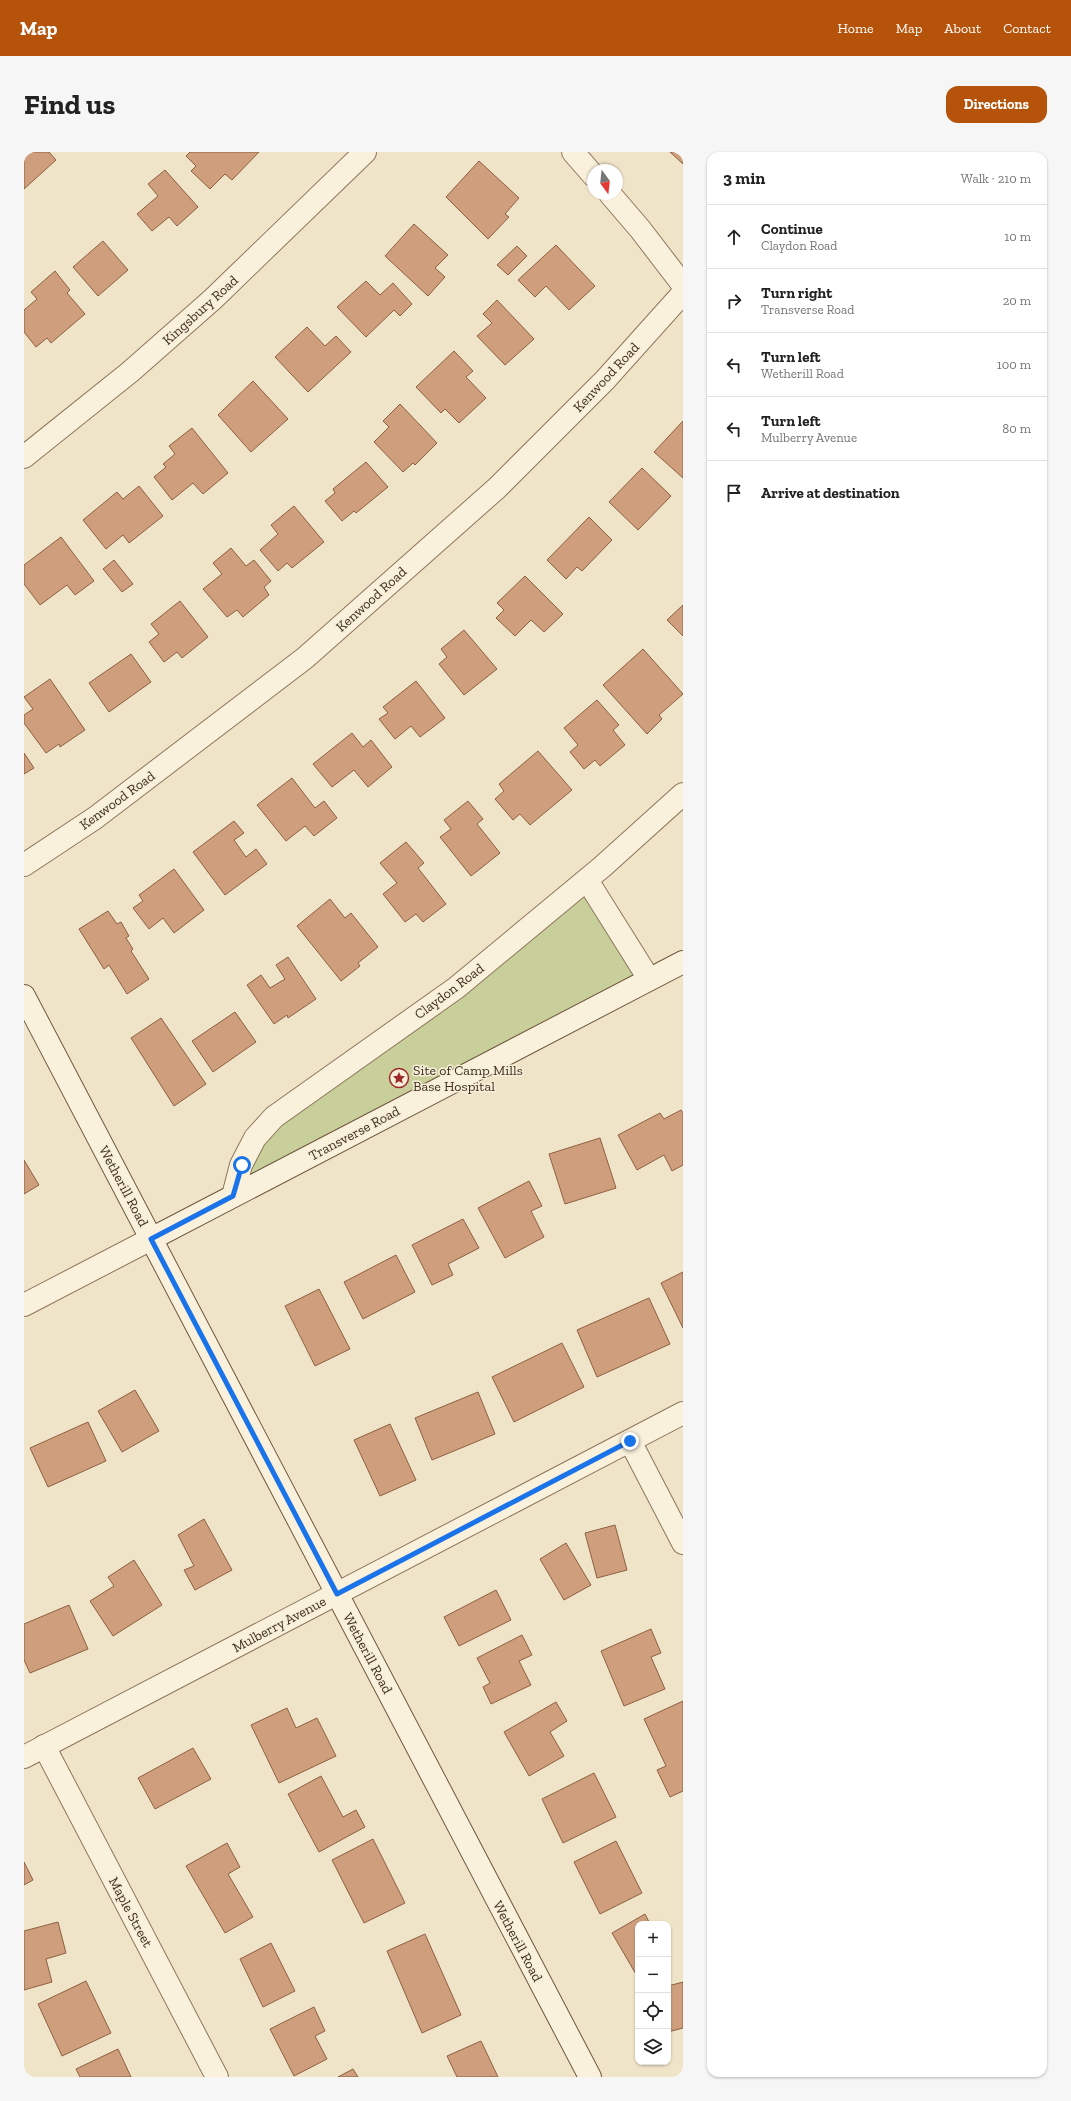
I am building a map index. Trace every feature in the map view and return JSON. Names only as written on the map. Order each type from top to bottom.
[{"type":"street","name":"Kingsbury Road","points":[[24,457],[130,372],[213,299],[365,152]]},
{"type":"street","points":[[573,152],[587,168]]},
{"type":"street","points":[[615,200],[640,229],[683,285]]},
{"type":"street","name":"Kenwood Road","points":[[24,865],[95,818],[305,658],[497,488],[605,380],[683,293]]},
{"type":"street","name":"Claydon Road","points":[[233,1196],[242,1165],[255,1138],[274,1117],[456,988],[587,880],[683,794]]},
{"type":"street","points":[[587,880],[649,980]]},
{"type":"street","name":"Transverse Road","points":[[24,1305],[683,962]]},
{"type":"street","name":"Wetherill Road","points":[[24,996],[590,2077]]},
{"type":"street","name":"Mulberry Avenue","points":[[24,1757],[683,1413]]},
{"type":"street","points":[[630,1441],[683,1543]]},
{"type":"street","name":"Maple Street","points":[[44,1746],[217,2077]]},
{"type":"green space","points":[[587,880],[648,979],[233,1195],[255,1138]]},
{"type":"building","points":[[24,152],[49,152],[56,160],[24,189]]},
{"type":"building","points":[[190,152],[259,152],[232,180],[225,174],[210,189],[191,171],[196,166],[186,156]]},
{"type":"building","points":[[670,152],[683,152],[683,164]]},
{"type":"building","points":[[479,161],[519,198],[505,214],[509,217],[488,239],[446,197]]},
{"type":"building","points":[[165,170],[198,207],[177,226],[169,217],[152,231],[137,214],[158,196],[148,184]]},
{"type":"building","points":[[414,224],[448,255],[435,268],[445,277],[428,296],[385,256]]},
{"type":"building","points":[[103,241],[128,270],[98,296],[73,267]]},
{"type":"building","points":[[556,245],[595,286],[569,310],[546,286],[535,297],[518,280]]},
{"type":"building","points":[[517,246],[527,256],[508,275],[497,265]]},
{"type":"building","points":[[55,271],[70,290],[67,293],[85,314],[51,343],[47,338],[36,347],[24,332],[24,310],[37,299],[31,292]]},
{"type":"building","points":[[366,281],[380,295],[393,283],[412,304],[400,316],[394,310],[366,337],[337,307]]},
{"type":"building","points":[[497,300],[534,339],[505,365],[477,336],[492,323],[483,314]]},
{"type":"building","points":[[307,327],[325,346],[336,336],[351,352],[308,392],[275,357]]},
{"type":"building","points":[[454,351],[473,371],[466,377],[486,398],[459,423],[445,409],[441,413],[416,387]]},
{"type":"building","points":[[253,381],[288,419],[251,452],[218,415]]},
{"type":"building","points":[[400,404],[437,443],[415,465],[413,463],[403,472],[374,442],[389,427],[383,421]]},
{"type":"building","points":[[683,421],[683,478],[654,452]]},
{"type":"building","points":[[192,428],[228,473],[203,494],[193,483],[172,500],[154,477],[166,467],[163,464],[175,454],[169,446]]},
{"type":"building","points":[[366,462],[388,487],[356,513],[354,511],[342,521],[325,501],[335,493],[333,489]]},
{"type":"building","points":[[642,468],[671,496],[638,530],[609,502]]},
{"type":"building","points":[[139,486],[163,516],[129,543],[123,535],[106,549],[83,520],[117,492],[123,499]]},
{"type":"building","points":[[294,506],[324,542],[292,568],[287,563],[278,571],[260,550],[278,534],[271,525]]},
{"type":"building","points":[[589,517],[612,540],[582,571],[577,567],[566,579],[547,560]]},
{"type":"building","points":[[61,537],[94,581],[75,595],[67,585],[40,605],[24,584],[24,565]]},
{"type":"building","points":[[231,548],[246,566],[254,560],[271,581],[264,587],[269,595],[243,617],[237,610],[227,617],[203,589],[222,574],[213,563]]},
{"type":"building","points":[[114,560],[133,584],[122,592],[103,569]]},
{"type":"building","points":[[525,576],[563,614],[544,632],[531,620],[515,636],[496,618],[504,610],[497,603]]},
{"type":"building","points":[[180,601],[208,637],[182,658],[177,652],[164,662],[149,642],[159,634],[151,624]]},
{"type":"building","points":[[683,605],[683,636],[667,620]]},
{"type":"building","points":[[464,630],[497,669],[464,695],[439,664],[447,657],[441,649]]},
{"type":"building","points":[[643,649],[683,694],[659,715],[662,719],[647,734],[603,685]]},
{"type":"building","points":[[131,654],[151,682],[109,712],[89,683]]},
{"type":"building","points":[[50,679],[85,730],[60,747],[59,744],[46,753],[24,723],[24,715],[33,709],[24,697]]},
{"type":"building","points":[[416,681],[445,718],[420,737],[411,726],[395,739],[379,719],[388,713],[383,707]]},
{"type":"building","points":[[597,700],[619,725],[613,730],[625,745],[600,766],[595,760],[584,769],[570,752],[578,745],[564,728]]},
{"type":"building","points":[[352,733],[363,747],[371,740],[392,767],[368,787],[354,770],[332,787],[313,764]]},
{"type":"building","points":[[538,751],[572,790],[530,825],[520,814],[513,820],[495,799],[504,791],[499,784]]},
{"type":"building","points":[[24,753],[34,768],[24,774]]},
{"type":"building","points":[[292,778],[315,808],[324,801],[337,818],[314,836],[305,826],[286,841],[257,805]]},
{"type":"building","points":[[468,801],[483,819],[477,824],[500,853],[471,876],[440,837],[451,829],[444,820]]},
{"type":"building","points":[[234,821],[244,833],[234,840],[246,857],[256,849],[267,864],[225,895],[193,852]]},
{"type":"building","points":[[406,842],[424,863],[418,868],[446,904],[423,922],[416,914],[405,922],[383,894],[397,883],[380,863]]},
{"type":"building","points":[[174,869],[204,910],[174,933],[163,918],[149,929],[133,908],[143,901],[139,895]]},
{"type":"building","points":[[330,899],[345,918],[351,913],[378,947],[358,963],[360,966],[341,981],[297,926]]},
{"type":"building","points":[[108,911],[117,924],[121,922],[129,936],[126,938],[133,949],[131,951],[149,979],[127,994],[109,965],[104,969],[79,929]]},
{"type":"building","points":[[288,957],[316,999],[288,1018],[287,1015],[274,1024],[247,985],[261,975],[270,988],[285,979],[276,965]]},
{"type":"building","points":[[235,1012],[256,1042],[213,1072],[192,1041]]},
{"type":"building","points":[[161,1018],[206,1084],[174,1106],[131,1038]]},
{"type":"building","points":[[681,1110],[683,1113],[683,1165],[672,1171],[664,1155],[637,1170],[618,1135],[660,1113],[664,1119]]},
{"type":"building","points":[[600,1138],[616,1188],[565,1204],[549,1154]]},
{"type":"building","points":[[24,1160],[39,1185],[24,1194]]},
{"type":"building","points":[[529,1181],[542,1206],[531,1211],[544,1237],[505,1258],[478,1208]]},
{"type":"building","points":[[463,1219],[479,1248],[448,1264],[453,1275],[432,1285],[412,1245]]},
{"type":"building","points":[[396,1255],[415,1292],[363,1319],[344,1282]]},
{"type":"building","points":[[683,1272],[683,1328],[661,1283]]},
{"type":"building","points":[[319,1289],[350,1349],[315,1366],[285,1306]]},
{"type":"building","points":[[649,1298],[670,1344],[597,1377],[577,1330]]},
{"type":"building","points":[[562,1343],[584,1387],[514,1422],[492,1377]]},
{"type":"building","points":[[135,1390],[159,1431],[122,1452],[98,1411]]},
{"type":"building","points":[[478,1392],[495,1434],[432,1460],[415,1418]]},
{"type":"building","points":[[88,1422],[106,1461],[48,1487],[30,1448]]},
{"type":"building","points":[[390,1424],[416,1480],[380,1496],[354,1440]]},
{"type":"building","points":[[204,1519],[232,1570],[195,1590],[184,1570],[194,1566],[178,1535]]},
{"type":"building","points":[[615,1525],[627,1570],[597,1578],[585,1533]]},
{"type":"building","points":[[566,1543],[591,1585],[564,1600],[540,1559]]},
{"type":"building","points":[[134,1560],[162,1605],[113,1636],[90,1601],[114,1586],[108,1577]]},
{"type":"building","points":[[496,1590],[511,1620],[459,1646],[444,1617]]},
{"type":"building","points":[[69,1605],[88,1649],[30,1673],[24,1660],[24,1624]]},
{"type":"building","points":[[651,1629],[661,1653],[651,1657],[665,1689],[624,1706],[601,1651]]},
{"type":"building","points":[[522,1635],[532,1655],[519,1661],[531,1685],[491,1704],[483,1687],[490,1683],[477,1658]]},
{"type":"building","points":[[683,1701],[683,1791],[670,1797],[657,1770],[666,1766],[644,1719]]},
{"type":"building","points":[[556,1702],[567,1721],[550,1732],[564,1756],[529,1776],[504,1732]]},
{"type":"building","points":[[287,1708],[296,1728],[317,1718],[336,1756],[279,1783],[251,1725]]},
{"type":"building","points":[[193,1748],[211,1779],[155,1809],[138,1778]]},
{"type":"building","points":[[594,1773],[616,1817],[563,1843],[542,1799]]},
{"type":"building","points":[[321,1776],[343,1817],[356,1810],[365,1827],[319,1852],[288,1794]]},
{"type":"building","points":[[373,1839],[405,1903],[364,1923],[332,1860]]},
{"type":"building","points":[[616,1841],[642,1893],[600,1914],[574,1862]]},
{"type":"building","points":[[227,1843],[240,1867],[228,1874],[253,1917],[225,1933],[186,1866]]},
{"type":"building","points":[[24,1862],[33,1880],[24,1885]]},
{"type":"building","points":[[645,1914],[648,1921],[635,1921],[635,1973],[612,1933]]},
{"type":"building","points":[[58,1922],[66,1953],[46,1959],[52,1982],[24,1990],[24,1931]]},
{"type":"building","points":[[425,1934],[461,2015],[422,2033],[387,1951]]},
{"type":"building","points":[[271,1943],[295,1991],[263,2007],[240,1959]]},
{"type":"building","points":[[86,1981],[111,2033],[62,2056],[38,2004]]},
{"type":"building","points":[[683,1982],[683,2028],[671,2031],[671,1993],[671,1985]]},
{"type":"building","points":[[314,2007],[325,2031],[315,2036],[327,2059],[294,2076],[270,2029]]},
{"type":"building","points":[[481,2041],[498,2077],[457,2077],[447,2056]]},
{"type":"building","points":[[118,2049],[131,2077],[80,2077],[76,2069]]},
{"type":"building","points":[[353,2069],[358,2077],[338,2077]]},
{"type":"place","name":"Site of Camp Mills Base Hospital","points":[[399,1078]]},
{"type":"route","points":[[242,1165],[233,1196],[151,1239],[337,1594],[630,1441]]}]
